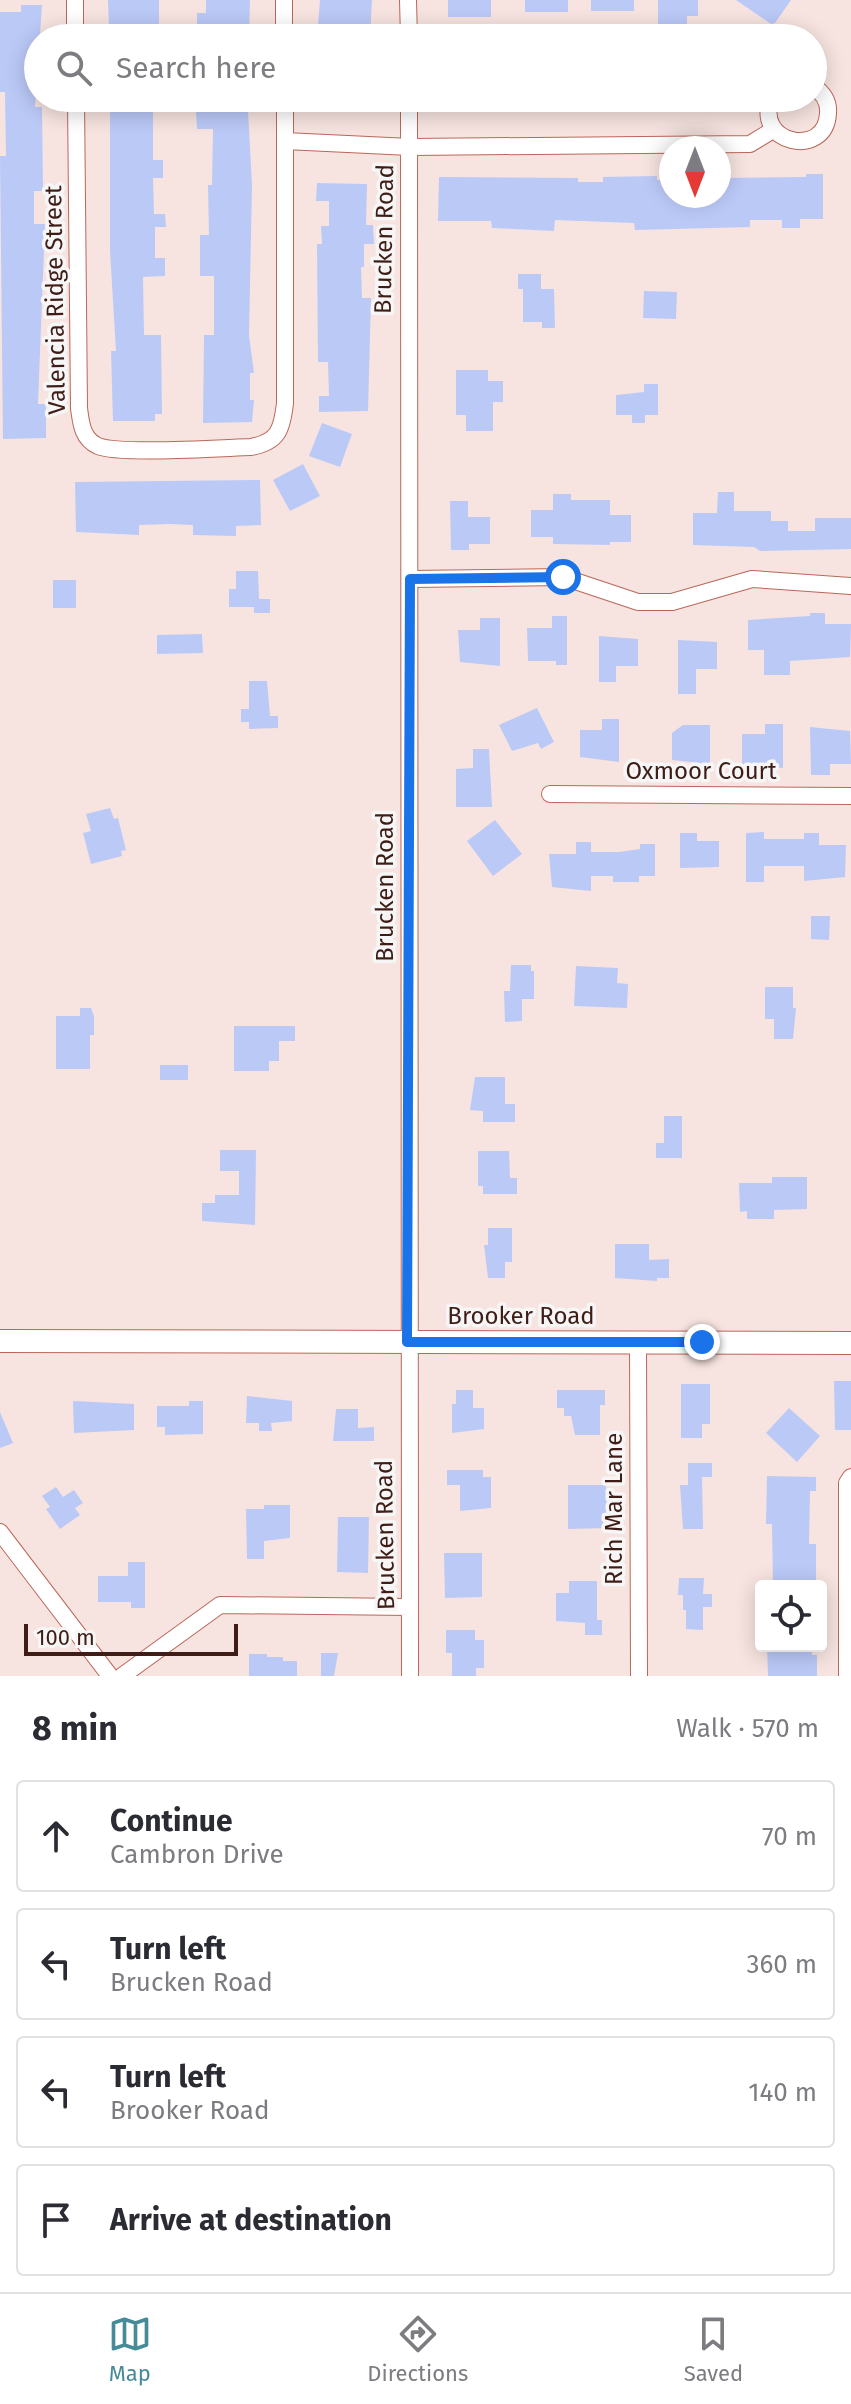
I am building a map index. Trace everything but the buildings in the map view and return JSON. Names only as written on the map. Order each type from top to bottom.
[{"type":"street","points":[[75,0],[75,24]]},
{"type":"street","points":[[284,0],[284,24]]},
{"type":"street","points":[[408,0],[409,24]]},
{"type":"street","points":[[768,112],[773,130],[780,137],[800,143],[819,135],[828,117],[827,106]]},
{"type":"street","name":"Valencia Ridge Street","points":[[76,112],[79,408],[82,428],[88,439],[112,449],[251,447],[268,444],[279,435],[285,403],[285,112]]},
{"type":"street","name":"Brucken Road","points":[[409,112],[407,1342],[410,1676]]},
{"type":"street","points":[[285,141],[410,147],[750,144],[773,130]]},
{"type":"street","points":[[410,579],[563,577],[638,602],[672,602],[752,579],[851,586]]},
{"type":"street","name":"Oxmoor Court","points":[[550,794],[851,796]]},
{"type":"street","name":"Brooker Road","points":[[0,1341],[851,1343]]},
{"type":"street","name":"Rich Mar Lane","points":[[638,1341],[639,1676]]},
{"type":"street","points":[[847,1676],[847,1483],[851,1477]]},
{"type":"street","points":[[0,1532],[110,1676]]},
{"type":"street","points":[[122,1676],[220,1605],[410,1607]]},
{"type":"route","points":[[563,577],[410,579],[407,1342],[702,1342]]}]
